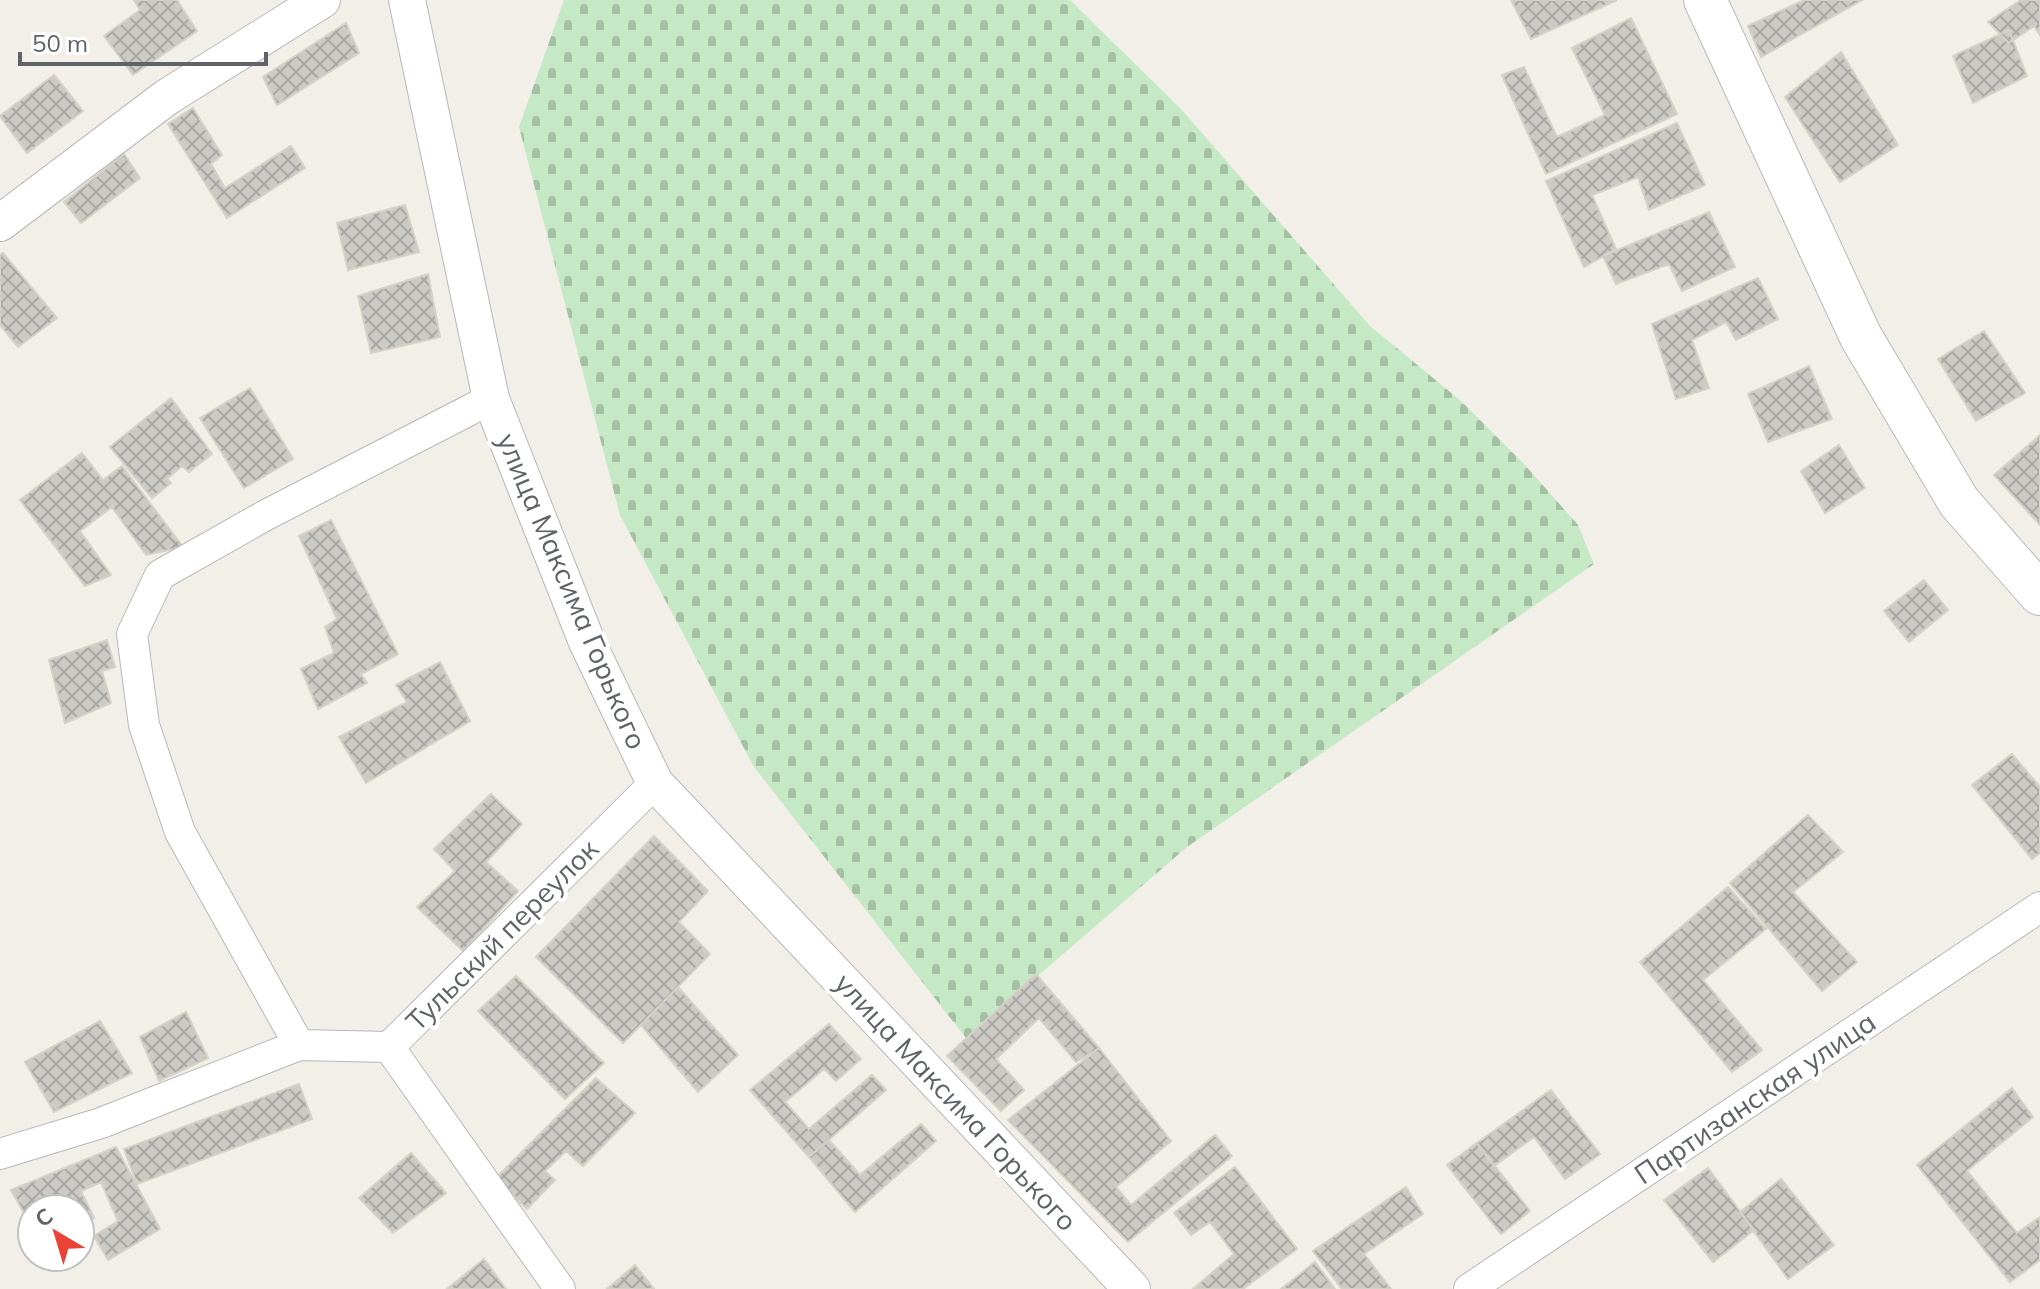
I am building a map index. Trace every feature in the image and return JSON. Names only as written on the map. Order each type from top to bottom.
[{"type":"main road","points":[[1705,0],[1861,337],[1959,502],[2040,594]]},
{"type":"street","points":[[0,223],[167,97],[322,0]]},
{"type":"street","name":"улица Максима Горького","points":[[407,0],[491,399],[587,642],[655,783],[1132,1289]]},
{"type":"street","points":[[299,1045],[180,832],[144,725],[132,634],[160,575],[266,515],[491,399]]},
{"type":"street","name":"Тульский переулок","points":[[560,1289],[389,1047],[655,783]]},
{"type":"street","name":"Партизанская улица","points":[[1469,1289],[2040,907]]},
{"type":"street","points":[[0,1154],[101,1123],[299,1045],[389,1047]]},
{"type":"green space","points":[[564,0],[1070,0],[1181,109],[1370,326],[1461,401],[1524,464],[1578,525],[1594,564],[1187,847],[966,1038],[754,767],[620,515],[519,127]]},
{"type":"building","points":[[134,0],[177,0],[197,31],[133,75],[104,36],[140,10]]},
{"type":"building","points":[[1511,0],[1617,0],[1531,39]]},
{"type":"building","points":[[1804,0],[1862,0],[1761,57],[1748,26]]},
{"type":"building","points":[[2021,0],[2040,0],[2040,35],[2034,26],[2009,43],[1988,22]]},
{"type":"building","points":[[1631,18],[1677,114],[1546,174],[1502,75],[1524,67],[1557,137],[1605,115],[1572,48]]},
{"type":"building","points":[[346,23],[359,53],[277,105],[263,77]]},
{"type":"building","points":[[2009,30],[2027,76],[1973,103],[1953,56]]},
{"type":"building","points":[[1841,52],[1898,145],[1840,182],[1785,97]]},
{"type":"building","points":[[54,75],[83,111],[27,153],[0,116]]},
{"type":"building","points":[[193,108],[222,155],[211,164],[225,188],[291,146],[305,168],[227,218],[168,124]]},
{"type":"building","points":[[1677,123],[1705,185],[1649,210],[1638,177],[1592,195],[1616,249],[1584,267],[1546,181]]},
{"type":"building","points":[[124,154],[140,178],[81,223],[64,202]]},
{"type":"building","points":[[405,205],[419,252],[348,270],[337,223]]},
{"type":"building","points":[[1709,212],[1735,267],[1682,291],[1669,264],[1616,284],[1603,256]]},
{"type":"building","points":[[3,253],[57,318],[18,347],[0,325],[0,255]]},
{"type":"building","points":[[428,274],[440,337],[371,353],[358,296]]},
{"type":"building","points":[[1758,278],[1778,319],[1736,340],[1726,322],[1692,340],[1709,388],[1676,399],[1652,324]]},
{"type":"building","points":[[1984,331],[2025,393],[1976,421],[1938,359]]},
{"type":"building","points":[[1809,366],[1832,419],[1768,442],[1748,394]]},
{"type":"building","points":[[250,388],[293,459],[244,488],[200,418]]},
{"type":"building","points":[[171,398],[212,454],[189,472],[182,466],[167,479],[171,483],[152,498],[110,447]]},
{"type":"building","points":[[2040,435],[2040,525],[1994,475]]},
{"type":"building","points":[[1839,445],[1865,488],[1825,513],[1801,471]]},
{"type":"building","points":[[82,453],[103,480],[122,466],[183,547],[146,555],[112,507],[80,531],[111,575],[85,586],[20,500]]},
{"type":"building","points":[[331,520],[398,654],[361,674],[367,683],[318,709],[301,669],[334,653],[325,627],[337,619],[299,536]]},
{"type":"building","points":[[1924,580],[1948,610],[1909,642],[1884,611]]},
{"type":"building","points":[[107,640],[115,667],[102,671],[111,703],[65,723],[49,660]]},
{"type":"building","points":[[440,662],[470,721],[366,783],[339,737],[407,702],[396,685]]},
{"type":"building","points":[[2012,754],[2040,787],[2040,853],[2032,859],[1972,785]]},
{"type":"building","points":[[491,794],[522,824],[486,862],[518,891],[463,951],[417,907],[455,871],[434,849]]},
{"type":"building","points":[[1808,815],[1843,852],[1793,892],[1857,962],[1822,991],[1730,883]]},
{"type":"building","points":[[654,836],[708,891],[679,922],[710,954],[623,1043],[536,957]]},
{"type":"building","points":[[1728,887],[1766,929],[1703,980],[1762,1050],[1732,1072],[1640,962]]},
{"type":"building","points":[[1036,974],[1099,1048],[1076,1062],[1039,1018],[996,1059],[1024,1090],[1001,1111],[947,1056]]},
{"type":"building","points":[[516,976],[604,1063],[565,1099],[478,1011]]},
{"type":"building","points":[[678,987],[738,1055],[698,1092],[641,1025]]},
{"type":"building","points":[[186,1012],[208,1058],[159,1081],[140,1037]]},
{"type":"building","points":[[100,1021],[132,1073],[54,1112],[25,1062]]},
{"type":"building","points":[[829,1024],[861,1059],[836,1081],[824,1069],[785,1102],[809,1129],[872,1075],[886,1090],[809,1157],[750,1090]]},
{"type":"building","points":[[1099,1048],[1171,1141],[1116,1187],[1131,1205],[1215,1135],[1232,1156],[1128,1242],[1008,1120]]},
{"type":"building","points":[[596,1078],[635,1113],[583,1166],[566,1151],[545,1171],[555,1180],[527,1209],[496,1178]]},
{"type":"building","points":[[299,1084],[312,1119],[137,1184],[124,1149]]},
{"type":"building","points":[[2012,1088],[2033,1117],[1967,1171],[2017,1233],[2040,1217],[2040,1260],[2010,1282],[1917,1165]]},
{"type":"building","points":[[1551,1090],[1600,1154],[1565,1179],[1534,1137],[1494,1166],[1477,1143]]},
{"type":"building","points":[[921,1124],[936,1141],[855,1212],[809,1157],[829,1140],[860,1175]]},
{"type":"building","points":[[1477,1143],[1530,1211],[1501,1234],[1447,1165]]},
{"type":"building","points":[[116,1147],[160,1229],[108,1260],[96,1235],[118,1221],[101,1182],[82,1193],[16,1193],[16,1199],[11,1190]]},
{"type":"building","points":[[411,1153],[446,1193],[393,1233],[359,1198]]},
{"type":"building","points":[[1235,1167],[1297,1249],[1243,1289],[1193,1289],[1234,1254],[1210,1222],[1191,1235],[1174,1213]]},
{"type":"building","points":[[1708,1168],[1754,1230],[1713,1262],[1664,1200]]},
{"type":"building","points":[[1781,1179],[1834,1245],[1788,1279],[1740,1212]]},
{"type":"building","points":[[1406,1187],[1423,1214],[1364,1254],[1391,1289],[1342,1289],[1313,1251]]},
{"type":"building","points":[[484,1259],[506,1289],[447,1289]]},
{"type":"building","points":[[1315,1262],[1335,1289],[1281,1289]]},
{"type":"building","points":[[635,1265],[654,1289],[607,1289]]}]
